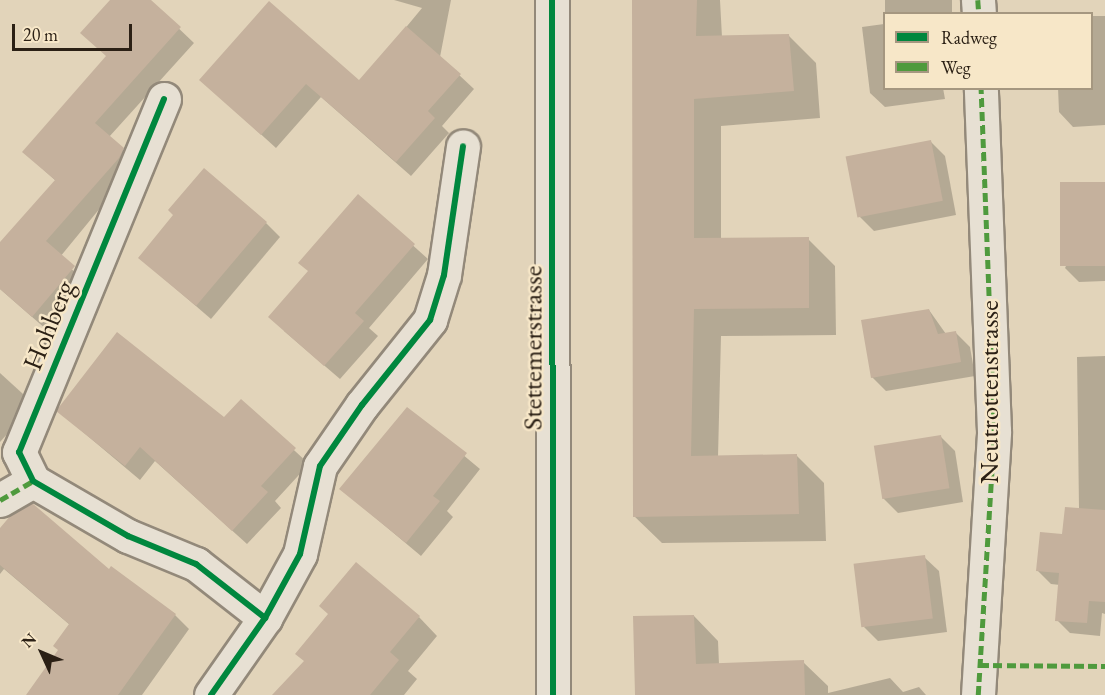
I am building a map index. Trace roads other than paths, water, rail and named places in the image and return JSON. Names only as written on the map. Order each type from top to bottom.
[{"type":"street","name":"Stettemerstrasse","points":[[552,0],[554,695]]},
{"type":"street","name":"Neutrottenstrasse","points":[[978,695],[994,431],[981,90]]},
{"type":"street","name":"Hohberg","points":[[33,481],[19,452],[164,99]]},
{"type":"street","points":[[212,695],[265,618],[300,554],[320,466],[362,405],[430,320],[444,275],[463,146]]},
{"type":"street","points":[[0,500],[33,481],[128,536],[196,564],[265,618]]}]
